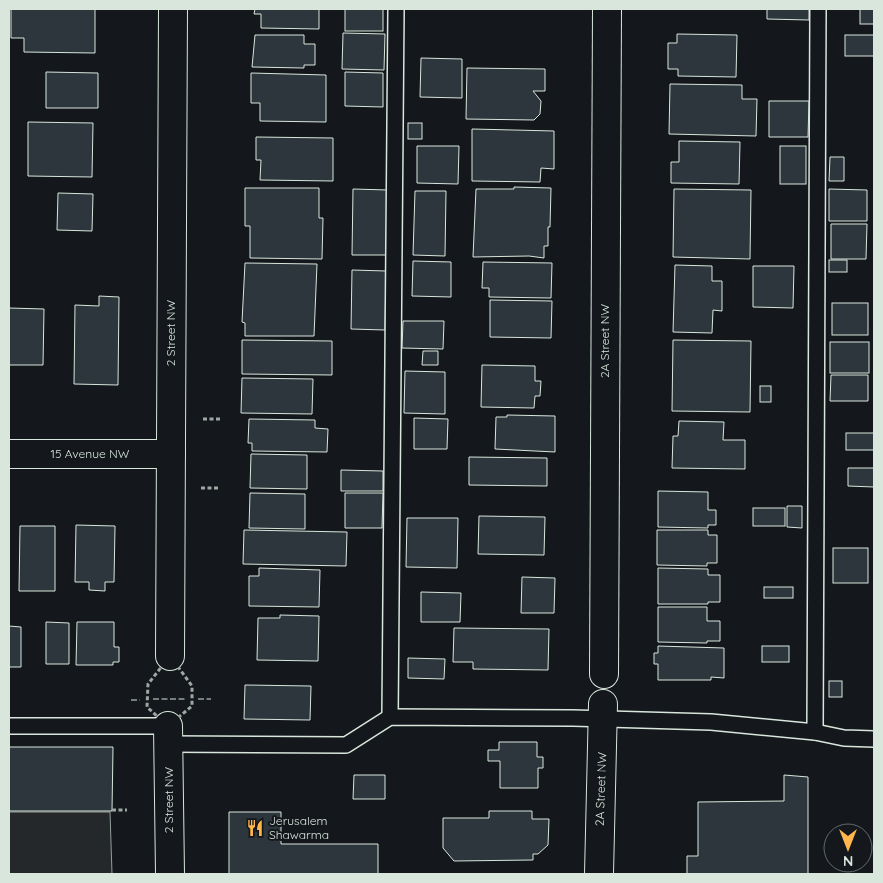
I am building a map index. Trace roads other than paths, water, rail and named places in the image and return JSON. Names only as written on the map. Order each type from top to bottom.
[{"type":"street","name":"2 Street NW","points":[[170,656],[173,9]]},
{"type":"street","name":"2A Street NW","points":[[604,674],[607,9]]},
{"type":"street","name":"15 Avenue NW","points":[[9,454],[170,454]]},
{"type":"street","name":"2A Street NW","points":[[599,874],[603,711]]},
{"type":"street","name":"2 Street NW","points":[[169,735],[170,874]]},
{"type":"lane","points":[[390,717],[396,9]]},
{"type":"lane","points":[[815,732],[818,9]]},
{"type":"lane","points":[[9,726],[346,745],[390,717],[603,711],[815,732],[844,738],[874,739]]},
{"type":"place","name":"Jerusalem Shawarma","points":[[255,828]]}]
